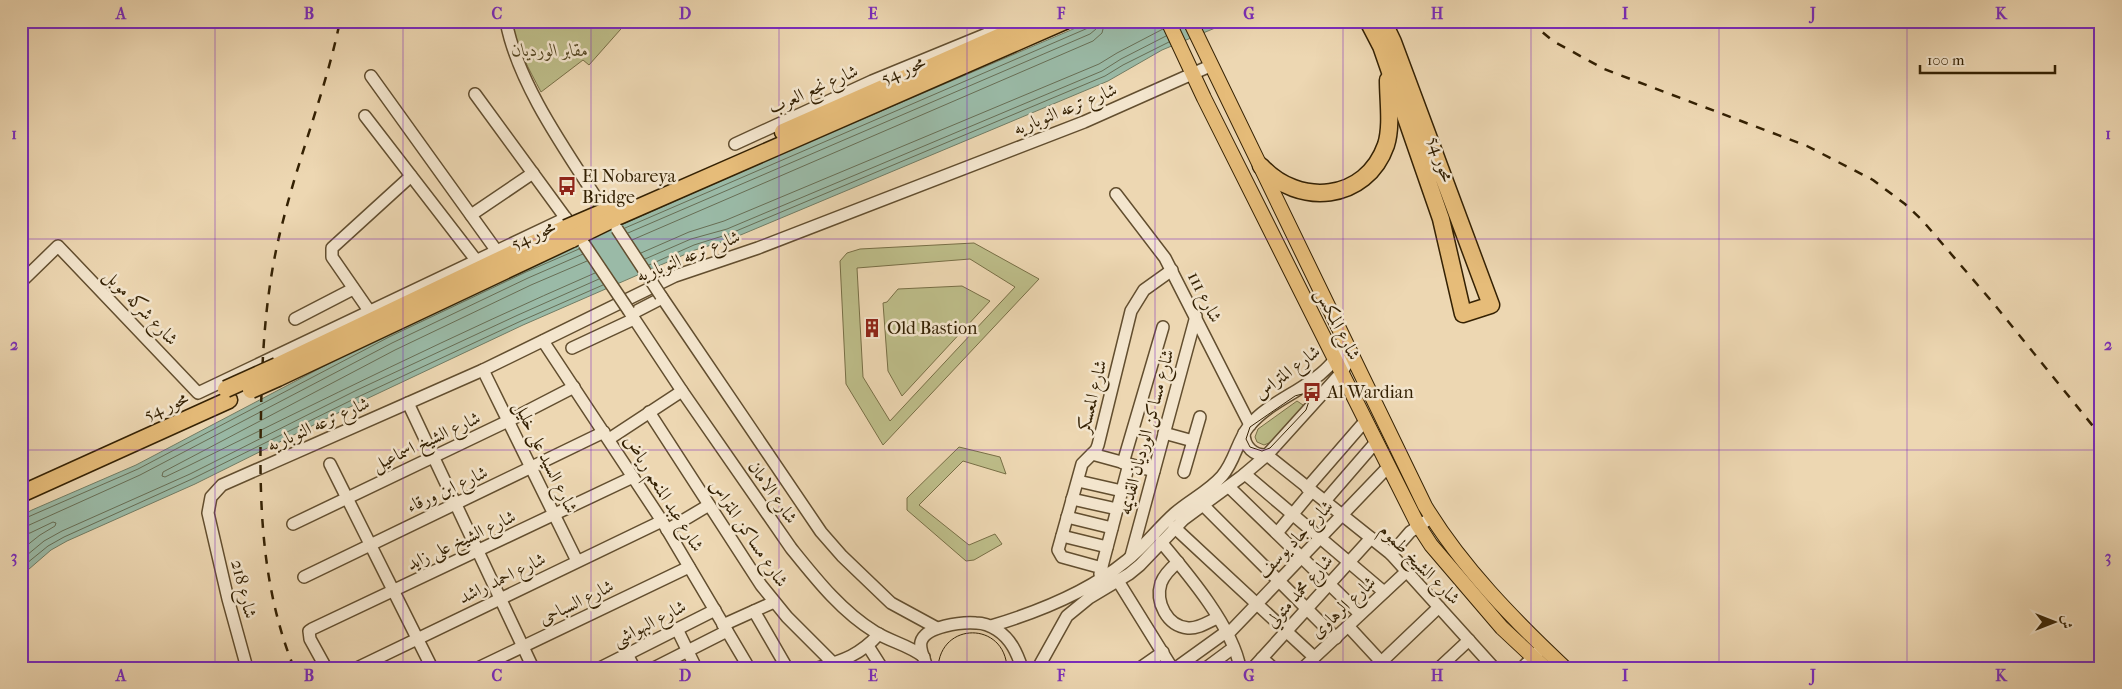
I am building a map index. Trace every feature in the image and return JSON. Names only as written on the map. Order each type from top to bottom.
[{"type":"highway","name":"محور 54","points":[[617,218],[1035,21]]},
{"type":"highway","name":"محور 54","points":[[21,494],[572,232],[617,218],[1066,21]]},
{"type":"highway","name":"محور 54","points":[[1374,22],[1393,42],[1491,305],[1463,314],[1441,219],[1374,22]]},
{"type":"highway","points":[[1260,166],[1281,184],[1310,193],[1321,194],[1342,190],[1361,180],[1376,164],[1388,135],[1388,66]]},
{"type":"highway","name":"محور 54","points":[[21,482],[228,395]]},
{"type":"main road","name":"شارع المكس","points":[[1168,21],[1192,74],[1287,266],[1418,526],[1431,545],[1487,611],[1538,652],[1565,668]]},
{"type":"main road","name":"شارع المكس","points":[[1190,21],[1210,66],[1432,517],[1444,536],[1538,652],[1545,668]]},
{"type":"main road","points":[[1287,266],[1305,256]]},
{"type":"street","name":"شارع الامان","points":[[506,21],[516,58],[528,84],[558,136],[617,218],[662,297],[822,532],[842,556],[891,603],[937,628]]},
{"type":"street","name":"شارع نجع العرب","points":[[735,144],[881,78],[1018,21]]},
{"type":"street","name":"شارع ترعه النوباريه","points":[[209,519],[208,508],[211,497],[222,485],[483,370],[675,276],[758,248],[1084,122],[1210,66]]},
{"type":"street","points":[[371,76],[496,250]]},
{"type":"street","name":"شارع الامان","points":[[475,94],[632,315],[682,391],[810,572],[845,610],[878,634],[911,648],[925,662]]},
{"type":"street","points":[[366,116],[476,260]]},
{"type":"street","points":[[471,215],[532,173]]},
{"type":"street","points":[[411,176],[332,248],[332,257],[370,312],[496,250],[572,232]]},
{"type":"street","name":"شارع 111","points":[[1116,194],[1154,242],[1172,270],[1196,316],[1247,429],[1244,440],[1250,450],[1257,454],[1267,455]]},
{"type":"street","name":"شارع شركه موبل","points":[[21,282],[58,246],[198,393],[370,312]]},
{"type":"street","name":"شارع المعسكر","points":[[1102,568],[1059,555],[1058,550],[1084,460],[1092,454],[1098,444],[1131,311],[1144,290],[1172,270]]},
{"type":"street","points":[[295,319],[353,289]]},
{"type":"street","points":[[572,348],[662,297]]},
{"type":"street","name":"شارع مساكن الورديان القديمه","points":[[1131,557],[1196,316]]},
{"type":"street","points":[[1098,580],[1122,491],[1126,464],[1163,327]]},
{"type":"street","name":"شارع عبد المنعم رياض","points":[[543,341],[607,436],[664,526],[749,668]]},
{"type":"street","name":"شارع المتراس","points":[[991,626],[1023,617],[1064,599],[1098,580],[1131,557],[1175,513],[1224,474],[1247,429],[1263,413],[1318,376],[1334,359],[1350,348]]},
{"type":"street","name":"شارع المتراس","points":[[1038,668],[1062,622],[1073,610],[1140,565],[1174,527],[1245,474],[1298,424],[1342,372],[1349,360],[1350,348]]},
{"type":"street","name":"شارع السيد على خليل","points":[[483,370],[577,561]]},
{"type":"street","name":"شارع الشيخ اسماعيل","points":[[292,524],[508,421],[574,387]]},
{"type":"street","name":"شارع ابن ورقاء","points":[[304,577],[532,468],[607,436],[682,391]]},
{"type":"street","points":[[408,403],[533,668]]},
{"type":"street","name":"شارع مساكن المتراس","points":[[649,412],[774,602],[801,633],[834,663]]},
{"type":"street","points":[[1184,472],[1200,417]]},
{"type":"street","points":[[1277,533],[1366,420]]},
{"type":"street","points":[[1164,433],[1193,441]]},
{"type":"street","points":[[1325,501],[1376,442]]},
{"type":"street","points":[[1092,454],[1154,471]]},
{"type":"street","name":"شارع الشيخ طموم","points":[[1267,455],[1391,554],[1494,668]]},
{"type":"street","points":[[330,464],[432,668]]},
{"type":"street","name":"شارع جاد يوسف","points":[[1176,668],[1226,634],[1388,467]]},
{"type":"street","points":[[1245,474],[1384,592]]},
{"type":"street","name":"شارع الشيخ على زايد","points":[[326,668],[310,638],[309,631],[312,629],[633,477]]},
{"type":"street","points":[[1078,481],[1122,491]]},
{"type":"street","points":[[1228,487],[1360,614]]},
{"type":"street","points":[[1072,499],[1117,509]]},
{"type":"street","name":"شارع احمد راشد","points":[[357,668],[577,561],[664,526],[709,505]]},
{"type":"street","points":[[1203,505],[1336,638]]},
{"type":"street","points":[[1067,517],[1112,528]]},
{"type":"street","points":[[1391,554],[1403,539],[1432,517]]},
{"type":"street","name":"شارع 218","points":[[209,519],[228,600],[247,668]]},
{"type":"street","points":[[1174,527],[1314,657]]},
{"type":"street","points":[[1062,536],[1107,547]]},
{"type":"street","name":"شارع محمد متولي","points":[[1253,668],[1370,538]]},
{"type":"street","points":[[1160,542],[1178,562],[1217,618],[1233,648],[1240,668]]},
{"type":"street","points":[[1178,562],[1161,582],[1160,602],[1164,612],[1174,622],[1188,628],[1198,627],[1217,618]]},
{"type":"street","name":"شارع السباحى","points":[[478,668],[689,567]]},
{"type":"street","name":"شارع الرهاوى","points":[[1303,668],[1407,571]]},
{"type":"street","points":[[1118,581],[1172,668]]},
{"type":"street","points":[[1064,599],[1073,610]]},
{"type":"street","points":[[654,668],[754,611],[774,602]]},
{"type":"street","points":[[1348,626],[1381,666],[1439,608]]},
{"type":"street","name":"شارع البهواشى","points":[[600,668],[715,610]]},
{"type":"street","points":[[754,611],[787,668]]},
{"type":"street","points":[[925,662],[921,648],[922,638],[930,630],[975,622],[991,626],[1002,634],[1012,644],[1022,668]]},
{"type":"street","points":[[677,629],[696,668]]},
{"type":"street","points":[[818,668],[858,654],[878,634]]},
{"type":"street","points":[[1439,668],[1469,640]]},
{"type":"street","points":[[868,646],[882,668]]},
{"type":"street","points":[[1206,668],[1233,648]]},
{"type":"street","points":[[1140,668],[1163,652]]},
{"type":"street","points":[[1522,668],[1538,652]]},
{"type":"street","points":[[627,654],[634,668]]},
{"type":"street","points":[[1262,658],[1273,668]]},
{"type":"green space","name":"مقابر الورديان","points":[[512,21],[628,21],[589,65],[583,60],[541,92],[520,49]]},
{"type":"green space","points":[[974,243],[1039,279],[883,445],[846,384],[840,261],[847,253],[860,249]],"holes":[[[970,259],[1015,287],[890,421],[863,377],[857,268]]]},
{"type":"green space","points":[[962,286],[990,301],[902,396],[888,371],[883,303],[887,302],[898,289]]},
{"type":"green space","points":[[1297,401],[1303,405],[1302,411],[1269,443],[1264,445],[1257,442],[1255,437],[1258,429]]},
{"type":"green space","points":[[959,447],[1000,457],[1006,474],[963,461],[919,505],[969,545],[995,534],[1002,544],[974,560],[966,561],[907,510],[907,498]]},
{"type":"water","points":[[1092,21],[1232,21],[1162,50],[1108,81],[731,239],[695,250],[523,325],[362,401],[195,484],[67,541],[51,550],[21,576],[21,516],[32,510],[136,465],[387,333],[560,252],[811,141]]},
{"type":"tram line","points":[[1312,392],[1306,410],[1270,448],[1262,451],[1250,447],[1246,439],[1250,427],[1295,396],[1312,392]]},
{"type":"tram line","points":[[938,668],[941,653],[949,642],[960,635],[972,633],[985,635],[996,642],[1004,653],[1007,668]]},
{"type":"railway","points":[[294,668],[275,606],[264,543],[260,447],[264,342],[269,293],[277,245],[328,71],[340,21]]},
{"type":"railway","points":[[1529,21],[1553,41],[1604,69],[1807,146],[1873,180],[1905,204],[1922,220],[1994,304],[2101,436]]},
{"type":"place","name":"El Nobareya Bridge","points":[[567,186]]},
{"type":"place","name":"Old Bastion","points":[[872,328]]},
{"type":"place","name":"Al Wardian","points":[[1312,392]]}]
